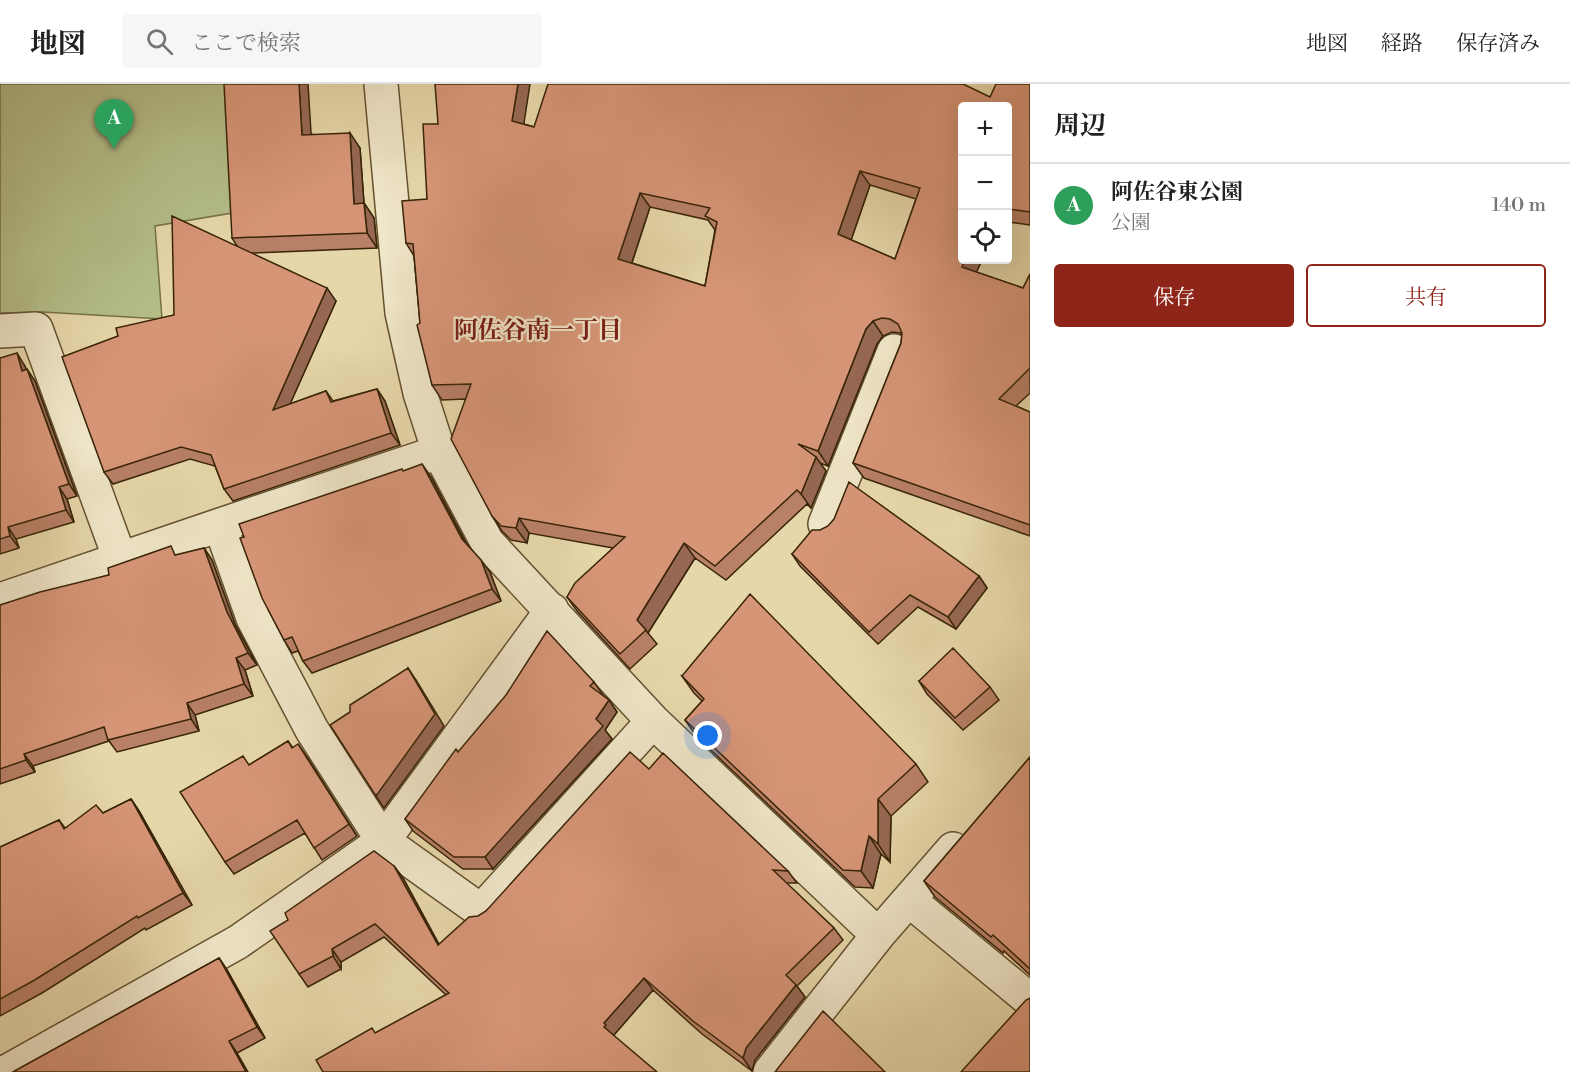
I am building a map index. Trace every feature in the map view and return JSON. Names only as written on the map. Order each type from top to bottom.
[{"type":"street","points":[[381,84],[402,313],[420,393],[439,452],[487,542],[653,721],[878,936]]},
{"type":"street","points":[[0,330],[36,329],[120,559]]},
{"type":"street","points":[[825,524],[894,351]]},
{"type":"street","points":[[0,600],[439,452]]},
{"type":"street","points":[[220,525],[253,618],[312,730],[383,841],[481,911],[653,721]]},
{"type":"street","points":[[6,1072],[238,942],[383,841],[552,610]]},
{"type":"street","points":[[770,1072],[878,936],[969,830]]},
{"type":"street","points":[[909,900],[1030,1000]]},
{"type":"green space","points":[[0,84],[225,84],[232,213],[155,226],[162,319],[43,312],[0,313]]},
{"type":"building","points":[[224,84],[299,84],[302,135],[350,133],[354,204],[364,203],[367,233],[232,238]]},
{"type":"building","points":[[435,84],[518,84],[512,121],[534,127],[548,84],[963,84],[990,97],[996,84],[1030,84],[1030,212],[1012,210],[1012,102],[958,102],[958,264],[963,264],[962,267],[1023,288],[1030,274],[1030,368],[999,399],[1030,412],[1030,525],[853,463],[901,343],[902,333],[898,324],[890,319],[882,318],[873,321],[866,329],[818,451],[798,444],[816,457],[801,494],[797,490],[715,566],[684,543],[637,620],[646,630],[620,654],[567,597],[575,583],[625,537],[519,518],[516,528],[501,526],[492,516],[451,439],[471,384],[432,385],[417,325],[420,323],[413,244],[406,243],[402,201],[427,199],[423,124],[438,124]],"holes":[[[860,171],[920,188],[895,259],[838,234]],[[640,193],[710,208],[705,216],[717,222],[705,286],[618,259]]]},
{"type":"building","points":[[172,216],[327,288],[273,410],[326,391],[331,402],[377,389],[391,433],[224,489],[211,455],[181,447],[104,472],[62,357],[118,336],[116,328],[174,315]]},
{"type":"building","points":[[17,353],[22,371],[27,369],[69,484],[59,487],[66,510],[8,527],[10,536],[0,539],[0,358]]},
{"type":"building","points":[[422,464],[462,539],[481,560],[492,589],[303,661],[292,637],[284,640],[262,598],[240,538],[244,537],[239,524]]},
{"type":"building","points":[[849,482],[979,576],[948,617],[910,595],[869,632],[792,554],[812,530],[820,530],[828,526],[834,519]]},
{"type":"building","points":[[171,546],[175,555],[204,548],[227,612],[248,653],[236,658],[244,684],[187,703],[191,719],[108,740],[104,727],[24,754],[26,760],[0,769],[0,605],[40,592],[109,575],[108,568]]},
{"type":"building","points":[[750,594],[916,764],[878,799],[878,844],[869,836],[861,871],[843,870],[685,720],[704,699],[682,676]]},
{"type":"building","points":[[547,631],[594,682],[590,686],[609,700],[596,719],[603,726],[485,857],[454,857],[405,819],[456,749],[458,752],[506,695]]},
{"type":"building","points":[[953,648],[990,687],[955,718],[919,681]]},
{"type":"building","points":[[408,668],[435,714],[376,796],[330,725],[350,712],[350,705]]},
{"type":"building","points":[[288,741],[292,748],[298,744],[349,824],[314,848],[297,820],[225,862],[180,792],[243,756],[249,765]]},
{"type":"building","points":[[630,752],[649,769],[663,753],[788,871],[773,870],[834,928],[786,975],[796,985],[746,1048],[743,1058],[693,1021],[644,978],[604,1023],[606,1025],[604,1027],[657,1072],[323,1072],[316,1060],[372,1028],[375,1033],[449,993],[375,924],[332,949],[333,956],[299,974],[270,931],[288,920],[285,913],[374,851],[394,866],[438,945],[469,917],[478,916],[486,911]]},
{"type":"building","points":[[1030,757],[1030,969],[993,935],[991,937],[924,881]]},
{"type":"building","points":[[131,799],[183,893],[138,918],[137,916],[0,999],[0,847],[59,820],[64,829],[96,805],[103,813]]},
{"type":"building","points":[[219,958],[257,1027],[229,1041],[246,1072],[13,1072]]},
{"type":"building","points":[[1030,998],[1030,1072],[961,1072],[1026,1000]]},
{"type":"building","points":[[823,1011],[885,1072],[775,1072]]},
{"type":"place","name":"阿佐谷東公園","points":[[114,149]]},
{"type":"district","name":"阿佐谷南一丁目","points":[[538,330]]}]
